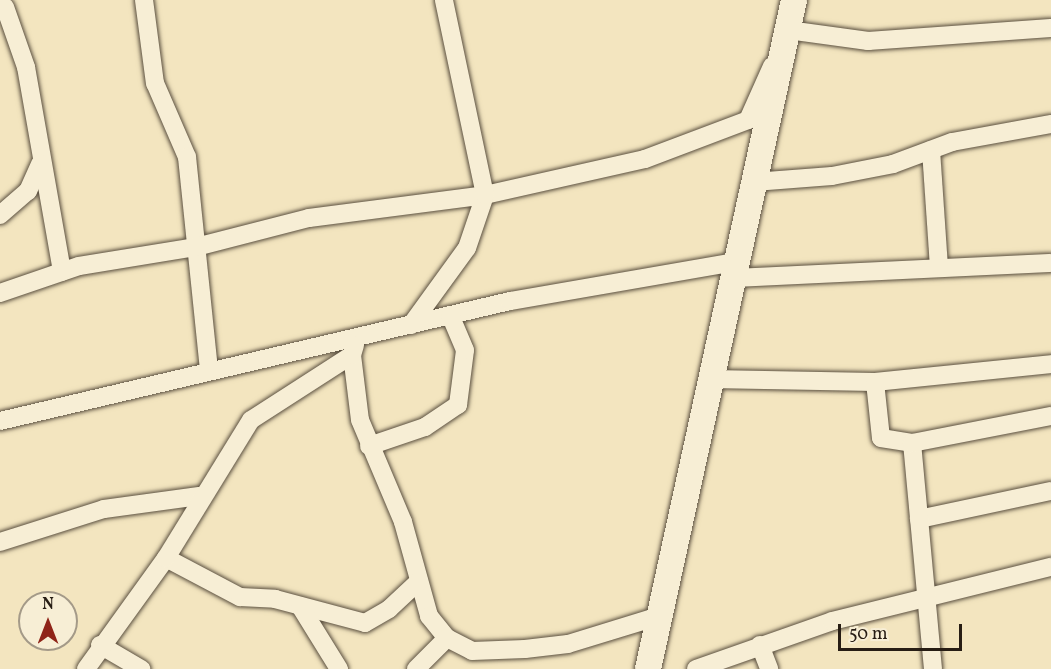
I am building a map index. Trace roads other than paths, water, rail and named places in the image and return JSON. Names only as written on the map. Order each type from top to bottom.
[{"type":"street","points":[[144,0],[155,83],[187,157],[209,372]]},
{"type":"street","points":[[411,325],[467,248],[485,195],[444,0]]},
{"type":"street","points":[[648,669],[794,0]]},
{"type":"street","points":[[5,6],[26,67],[40,164],[62,272]]},
{"type":"street","points":[[788,30],[868,41],[1051,28]]},
{"type":"street","points":[[0,293],[62,272],[196,247],[309,218],[485,195],[605,170],[748,120],[788,30]]},
{"type":"street","points":[[754,182],[832,176],[893,164],[931,150],[1051,124]]},
{"type":"street","points":[[931,150],[939,268]]},
{"type":"street","points":[[0,215],[28,191],[40,164]]},
{"type":"street","points":[[0,421],[450,315],[734,270],[939,268],[1051,263]]},
{"type":"street","points":[[369,446],[424,427],[458,405],[465,350],[450,315]]},
{"type":"street","points":[[358,336],[352,356],[360,420],[369,446],[403,522],[429,616],[447,638],[472,651],[536,648],[568,644],[659,616]]},
{"type":"street","points":[[86,669],[100,645],[166,558],[200,496],[251,420],[352,356]]},
{"type":"street","points":[[710,379],[875,382],[1051,364]]},
{"type":"street","points":[[875,382],[881,438],[912,442],[1051,416]]},
{"type":"street","points":[[912,442],[929,599],[933,669]]},
{"type":"street","points":[[919,519],[1051,491]]},
{"type":"street","points":[[0,542],[104,509],[200,496]]},
{"type":"street","points":[[166,558],[240,597],[300,606],[365,623],[389,609],[418,581]]},
{"type":"street","points":[[696,669],[760,645],[1051,567]]},
{"type":"street","points":[[300,606],[331,666]]},
{"type":"street","points":[[416,669],[447,638]]},
{"type":"street","points":[[100,645],[141,669]]},
{"type":"street","points":[[760,645],[769,669]]}]
